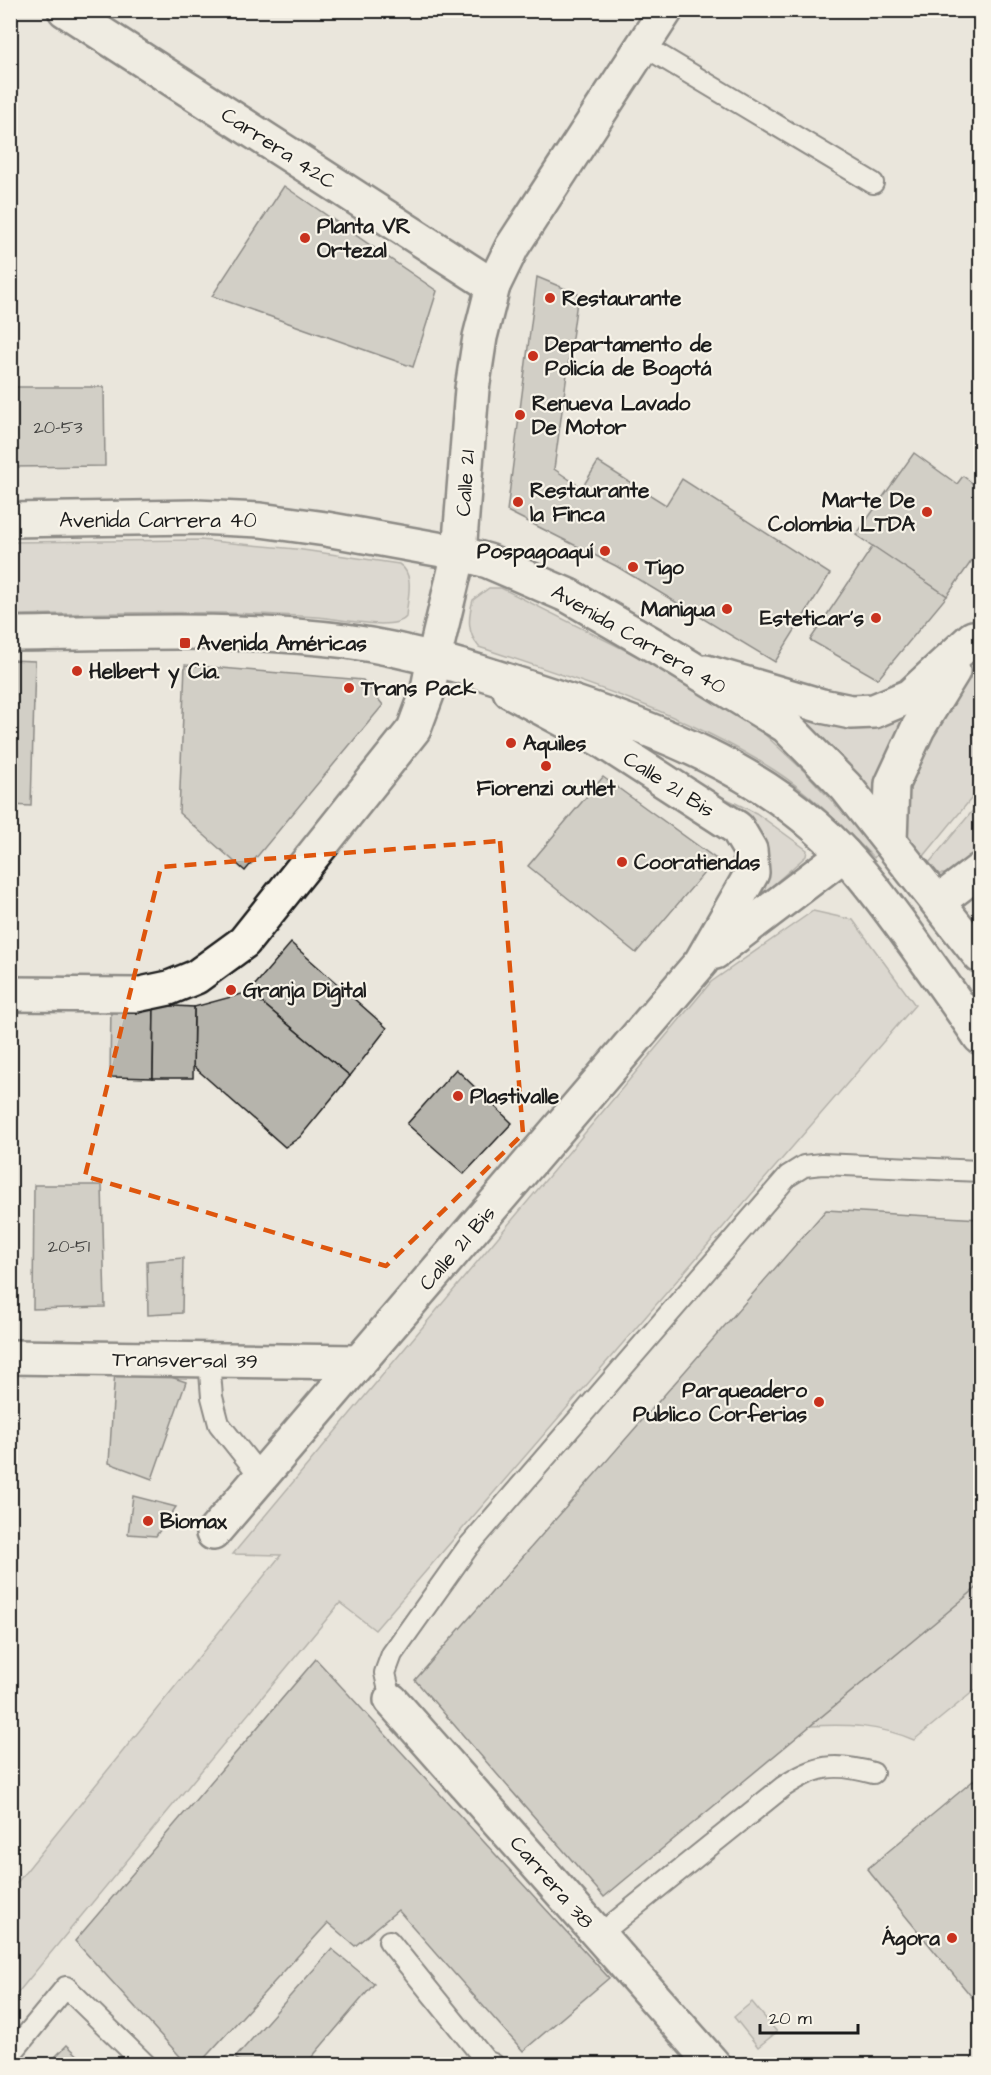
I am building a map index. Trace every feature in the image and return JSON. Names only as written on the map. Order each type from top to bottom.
[{"type":"street","name":"Carrera 42C","points":[[65,10],[494,286]]},
{"type":"street","name":"Calle 21","points":[[10,994],[136,995],[169,988],[196,976],[244,942],[414,729],[427,694],[459,553],[472,389],[480,337],[494,286],[512,247],[666,10]]},
{"type":"street","name":"Avenida Carrera 40","points":[[10,520],[196,517],[260,520],[414,543],[459,553],[488,561],[569,596],[786,726],[839,779],[981,956]]},
{"type":"street","points":[[10,634],[199,632],[346,641],[434,658],[606,713],[695,749],[746,776],[789,803],[844,854],[867,880],[981,1037]]},
{"type":"street","points":[[692,668],[822,706],[851,712],[874,711],[910,696],[977,634]]},
{"type":"street","points":[[890,841],[892,784],[899,765],[918,728],[977,634]]},
{"type":"street","name":"Calle 21 Bis","points":[[213,1533],[702,962],[752,873],[750,850],[737,828],[601,740],[469,669]]},
{"type":"street","name":"Calle 21 Bis","points":[[702,962],[844,854]]},
{"type":"street","points":[[938,902],[981,870]]},
{"type":"street","name":"Transversal 39","points":[[10,1357],[359,1362]]},
{"type":"street","name":"Carrera 38","points":[[391,1700],[713,2064]]},
{"type":"lane","points":[[644,46],[873,183]]},
{"type":"lane","points":[[391,1700],[385,1673],[392,1654],[468,1547],[788,1176],[804,1167],[822,1164],[981,1171]]},
{"type":"lane","points":[[209,1360],[212,1397],[219,1424],[261,1477]]},
{"type":"lane","points":[[598,1935],[783,1786],[806,1772],[830,1766],[850,1766],[873,1773]]},
{"type":"lane","points":[[389,1941],[487,2063]]},
{"type":"lane","points":[[10,2055],[66,1987],[145,2064]]},
{"type":"highlighted area","points":[[500,841],[523,1134],[386,1266],[85,1176],[161,867]]},
{"type":"shaded area","points":[[200,540],[296,549],[399,564],[407,574],[409,581],[406,617],[400,621],[378,624],[317,617],[240,613],[11,615],[11,542]]},
{"type":"shaded area","points":[[489,588],[501,588],[653,664],[761,731],[806,773],[879,852],[874,858],[826,811],[788,779],[704,731],[631,700],[479,647],[472,636],[470,613],[473,600]]},
{"type":"shaded area","points":[[980,659],[980,788],[924,856],[897,826],[914,761]]},
{"type":"shaded area","points":[[915,705],[877,799],[803,719],[822,722]]},
{"type":"shaded area","points":[[666,770],[756,813],[807,850],[806,856],[730,923],[759,863]]},
{"type":"shaded area","points":[[980,802],[980,860],[965,874],[939,874],[929,863]]},
{"type":"shaded area","points":[[813,911],[853,920],[915,1005],[375,1630],[340,1603],[11,2001],[11,1890],[281,1555],[233,1554],[711,982]]},
{"type":"shaded area","points":[[980,1585],[980,1686],[914,1740],[876,1728],[837,1725],[810,1726]]},
{"type":"shaded area","points":[[752,2002],[777,2032],[758,2047],[734,2017]]},
{"type":"building","name":"Planta VR Ortezal","points":[[284,186],[437,291],[413,367],[212,296]]},
{"type":"building","points":[[537,277],[578,294],[554,469],[582,488],[598,462],[666,505],[682,479],[830,574],[775,662],[616,566],[507,511]]},
{"type":"building","points":[[10,387],[104,387],[105,466],[10,467]]},
{"type":"building","name":"Marte De Colombia LTDA","points":[[914,453],[957,484],[963,476],[980,489],[980,549],[947,596],[856,535]]},
{"type":"building","name":"Esteticar's","points":[[873,546],[947,596],[878,679],[810,640]]},
{"type":"building","points":[[10,660],[35,661],[31,806],[10,805]]},
{"type":"building","points":[[185,665],[363,680],[383,705],[245,871],[179,813]]},
{"type":"building","name":"Cooratiendas","points":[[603,777],[716,859],[636,953],[528,866]]},
{"type":"building","points":[[291,943],[387,1028],[350,1076],[249,992]]},
{"type":"building","points":[[249,992],[350,1076],[300,1137],[285,1147],[193,1066],[194,1007]]},
{"type":"building","points":[[111,1005],[154,1005],[153,1078],[110,1077]]},
{"type":"building","points":[[154,1005],[194,1007],[193,1078],[153,1078]]},
{"type":"building","name":"Plastivalle","points":[[456,1069],[512,1123],[464,1174],[407,1124]]},
{"type":"building","points":[[34,1185],[102,1185],[105,1307],[33,1309]]},
{"type":"building","name":"Parqueadero Publico Corferias","points":[[826,1210],[980,1219],[980,1585],[604,1897],[415,1680]]},
{"type":"building","points":[[183,1258],[182,1313],[148,1315],[147,1261]]},
{"type":"building","name":"Biomax","points":[[115,1370],[159,1373],[186,1382],[152,1479],[109,1463]]},
{"type":"building","name":"Biomax","points":[[133,1496],[176,1507],[156,1536],[128,1534]]},
{"type":"building","points":[[316,1659],[609,1978],[523,2051],[398,1910],[355,1946],[328,1923],[199,2064],[187,2064],[75,1941]]},
{"type":"building","name":"Ágora","points":[[980,1775],[980,2007],[867,1869]]},
{"type":"building","points":[[332,1949],[374,1984],[306,2064],[244,2064],[235,2058]]},
{"type":"building","points":[[67,2045],[87,2064],[48,2064]]},
{"type":"place","name":"Planta VR Ortezal","points":[[305,238]]},
{"type":"place","name":"Restaurante","points":[[550,298]]},
{"type":"place","name":"Departamento de Policía de Bogotá","points":[[533,356]]},
{"type":"place","name":"Renueva Lavado De Motor","points":[[520,415]]},
{"type":"place","name":"Restaurante la Finca","points":[[518,502]]},
{"type":"place","name":"Marte De Colombia LTDA","points":[[927,512]]},
{"type":"place","name":"Pospagoaquí","points":[[605,551]]},
{"type":"place","name":"Tigo","points":[[633,567]]},
{"type":"place","name":"Manigua","points":[[727,609]]},
{"type":"place","name":"Esteticar's","points":[[876,618]]},
{"type":"place","name":"Avenida Américas","points":[[185,643]]},
{"type":"place","name":"Helbert y Cia.","points":[[77,671]]},
{"type":"place","name":"Trans Pack","points":[[349,688]]},
{"type":"place","name":"Aquiles","points":[[511,743]]},
{"type":"place","name":"Fiorenzi outlet","points":[[546,766]]},
{"type":"place","name":"Cooratiendas","points":[[622,862]]},
{"type":"place","name":"Granja Digital","points":[[231,990]]},
{"type":"place","name":"Plastivalle","points":[[458,1096]]},
{"type":"place","name":"Parqueadero Publico Corferias","points":[[819,1402]]},
{"type":"place","name":"Biomax","points":[[148,1521]]},
{"type":"place","name":"Ágora","points":[[952,1938]]}]
